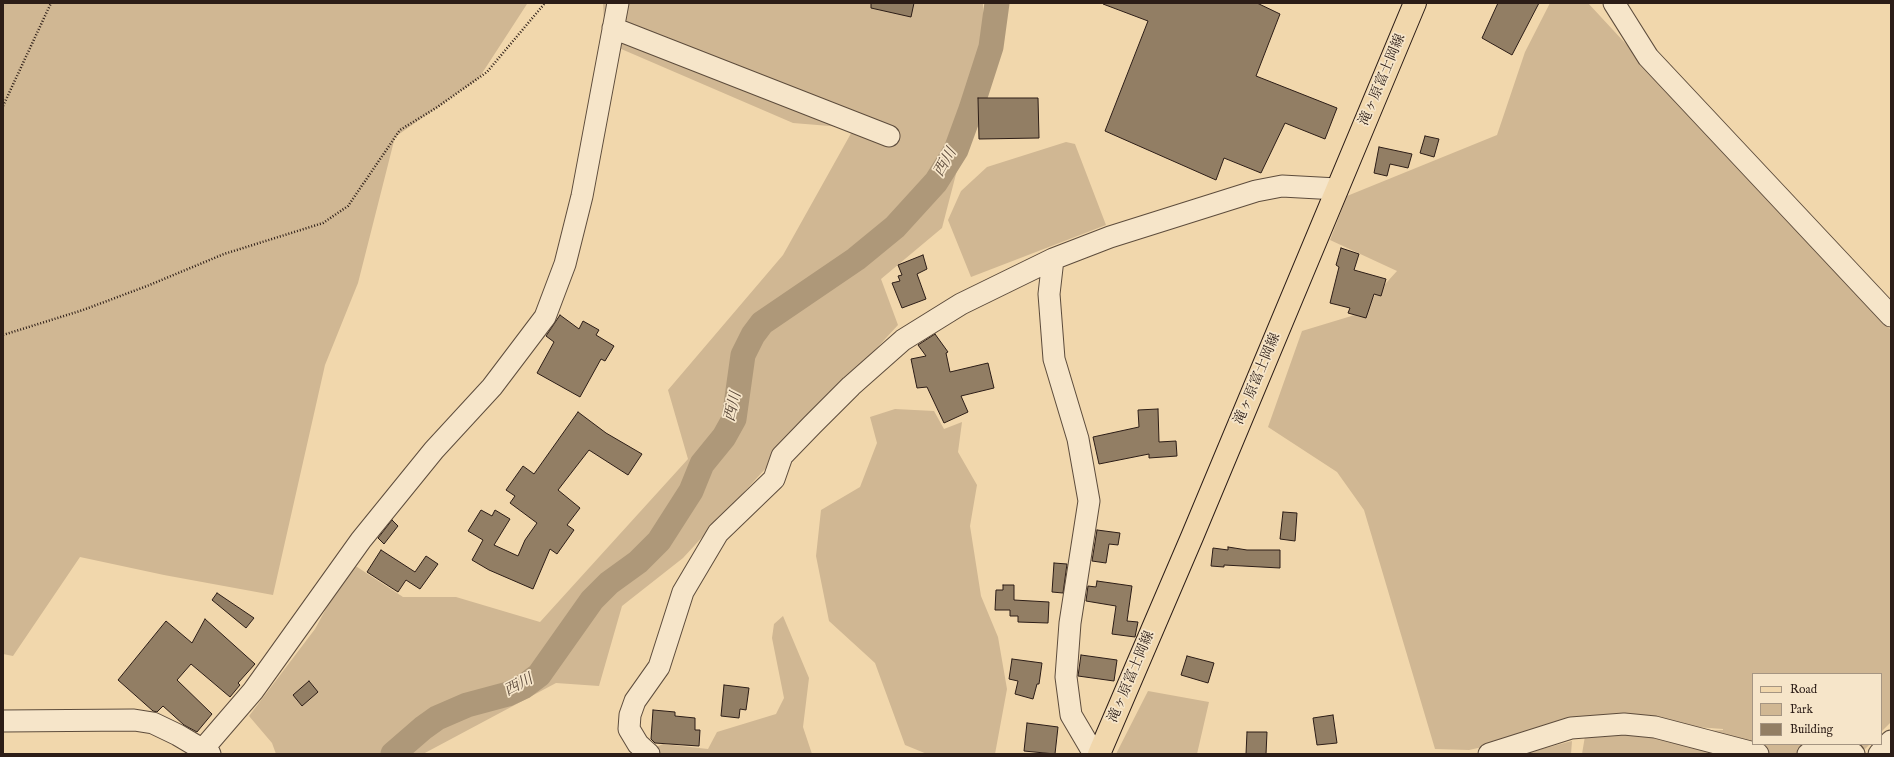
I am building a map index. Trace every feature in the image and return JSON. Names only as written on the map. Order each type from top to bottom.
[{"type":"main road","name":"滝ヶ原富士岡線","points":[[1099,754],[1196,530],[1415,3]]},
{"type":"street","points":[[3,721],[134,720],[153,723],[206,751],[253,691],[361,540],[434,450],[492,387],[545,317],[565,264],[582,196],[618,3]]},
{"type":"street","points":[[1614,3],[1648,57],[1891,316]]},
{"type":"street","points":[[613,28],[889,136]]},
{"type":"street","points":[[650,754],[638,744],[629,729],[630,715],[635,701],[659,667],[683,592],[718,532],[774,479],[782,456],[812,424],[851,386],[903,340],[961,304],[1054,259],[1110,237],[1256,191],[1282,186],[1337,189]]},
{"type":"street","points":[[1054,259],[1049,294],[1054,359],[1078,439],[1089,501],[1070,622],[1066,677],[1071,715],[1094,754]]},
{"type":"street","points":[[1489,754],[1571,728],[1624,724],[1655,727],[1758,754]]},
{"type":"street","points":[[1879,754],[1891,741]]},
{"type":"street","points":[[1808,754],[1831,750],[1846,751],[1854,754]]},
{"type":"path","points":[[3,106],[51,3]]},
{"type":"path","points":[[3,335],[83,310],[147,286],[224,254],[323,223],[348,206],[400,130],[436,108],[487,72],[545,3]]},
{"type":"green space","points":[[3,3],[527,4],[479,78],[395,137],[358,283],[325,365],[273,595],[164,575],[80,557],[13,656],[3,654]]},
{"type":"green space","points":[[603,3],[983,3],[983,70],[942,228],[881,279],[898,325],[683,558],[622,606],[599,686],[556,683],[423,754],[276,754],[272,743],[249,716],[315,629],[351,563],[403,597],[456,597],[540,622],[688,459],[668,390],[783,255],[854,128],[793,123],[605,42]]},
{"type":"green space","points":[[1550,3],[1588,3],[1891,330],[1891,722],[1882,731],[1882,673],[1752,673],[1752,745],[1869,745],[1860,754],[1582,754],[1585,736],[1723,729],[1573,718],[1500,743],[1469,750],[1435,749],[1364,510],[1337,472],[1268,427],[1302,331],[1358,314],[1397,271],[1330,240],[1347,196],[1497,135],[1525,52]]},
{"type":"green space","points":[[1066,142],[1075,144],[1106,225],[971,277],[948,220],[961,191],[987,167]]},
{"type":"green space","points":[[895,409],[934,411],[944,429],[962,422],[958,452],[977,485],[970,526],[981,596],[998,637],[1007,689],[995,754],[927,754],[905,745],[875,663],[829,621],[816,556],[821,510],[860,487],[877,443],[870,417]]},
{"type":"green space","points":[[783,616],[809,678],[803,727],[812,754],[657,754],[652,749],[663,744],[708,749],[717,732],[776,714],[784,698],[772,638],[774,624]]},
{"type":"green space","points":[[1148,691],[1209,702],[1197,754],[1116,754]]},
{"type":"green space","points":[[1572,741],[1571,754],[1523,754]]},
{"type":"building","points":[[871,3],[914,3],[911,17],[871,8]]},
{"type":"building","points":[[1257,3],[1280,14],[1256,76],[1337,108],[1325,139],[1285,123],[1261,173],[1224,158],[1216,180],[1105,131],[1148,21],[1103,4]]},
{"type":"building","points":[[1498,3],[1539,3],[1512,55],[1482,38]]},
{"type":"building","points":[[978,98],[1038,98],[1039,138],[979,139]]},
{"type":"building","points":[[1425,136],[1439,139],[1434,157],[1420,153]]},
{"type":"building","points":[[1379,147],[1412,154],[1408,168],[1390,164],[1387,176],[1374,173]]},
{"type":"building","points":[[1341,248],[1359,254],[1354,270],[1386,279],[1381,296],[1374,294],[1366,318],[1348,313],[1350,308],[1330,303],[1339,267],[1336,265]]},
{"type":"building","points":[[923,255],[927,269],[917,274],[926,299],[902,308],[892,283],[900,281],[898,276],[902,275],[898,265]]},
{"type":"building","points":[[560,315],[579,329],[583,321],[599,330],[596,335],[614,346],[605,361],[601,359],[580,397],[537,373],[554,342],[546,336]]},
{"type":"building","points":[[935,334],[948,352],[946,353],[950,372],[988,363],[994,388],[961,396],[968,412],[944,423],[927,387],[917,388],[911,359],[926,356],[918,345]]},
{"type":"building","points":[[1158,409],[1159,442],[1176,441],[1177,456],[1149,458],[1149,454],[1099,464],[1093,437],[1139,427],[1138,410]]},
{"type":"building","points":[[578,412],[606,433],[642,454],[628,475],[589,450],[558,490],[580,508],[567,525],[574,530],[557,554],[550,549],[533,589],[489,570],[472,560],[483,540],[468,531],[481,510],[492,516],[495,510],[510,519],[494,545],[518,556],[525,540],[537,523],[510,503],[515,496],[506,490],[523,466],[534,474]]},
{"type":"building","points":[[1283,512],[1297,513],[1295,541],[1280,539]]},
{"type":"building","points":[[392,520],[398,526],[384,544],[378,538]]},
{"type":"building","points":[[1097,530],[1120,533],[1118,545],[1109,544],[1106,563],[1092,561]]},
{"type":"building","points":[[1228,547],[1247,550],[1280,550],[1280,568],[1224,565],[1224,567],[1211,566],[1213,548],[1228,550]]},
{"type":"building","points":[[381,550],[415,572],[426,556],[438,564],[420,589],[406,580],[398,592],[367,572]]},
{"type":"building","points":[[1054,563],[1067,564],[1063,593],[1052,592]]},
{"type":"building","points":[[1097,581],[1132,586],[1127,621],[1138,622],[1135,637],[1112,634],[1116,606],[1086,601],[1088,586],[1096,587]]},
{"type":"building","points":[[1003,585],[1014,585],[1014,600],[1049,602],[1048,623],[1018,622],[1018,616],[1010,616],[1010,610],[995,610],[996,590],[1003,590]]},
{"type":"building","points":[[217,593],[254,618],[246,628],[212,600]]},
{"type":"building","points":[[205,619],[255,664],[238,683],[240,685],[230,697],[191,664],[177,680],[212,714],[197,732],[184,725],[163,706],[157,712],[153,711],[118,680],[166,621],[192,643]]},
{"type":"building","points":[[1081,655],[1117,660],[1114,681],[1078,676]]},
{"type":"building","points":[[1187,656],[1214,663],[1208,683],[1181,675]]},
{"type":"building","points":[[1012,659],[1042,663],[1039,684],[1037,684],[1033,699],[1015,694],[1018,681],[1009,679]]},
{"type":"building","points":[[309,681],[318,692],[302,706],[293,695]]},
{"type":"building","points":[[724,685],[749,688],[746,710],[740,709],[739,718],[721,716]]},
{"type":"building","points":[[653,710],[675,712],[675,716],[695,718],[695,730],[700,730],[699,746],[655,743],[651,739]]},
{"type":"building","points":[[1333,715],[1337,743],[1317,745],[1313,718]]},
{"type":"building","points":[[1027,723],[1058,727],[1055,754],[1024,751]]},
{"type":"building","points":[[1247,732],[1267,732],[1266,754],[1246,754]]},
{"type":"waterway","name":"西川","points":[[393,754],[437,718],[467,705],[508,694],[523,687],[539,675],[592,600],[609,583],[638,562],[659,541],[691,491],[702,464],[724,437],[734,419],[743,355],[753,335],[762,323],[856,259],[895,227],[936,182],[956,150],[971,109],[991,47],[997,3]]}]
